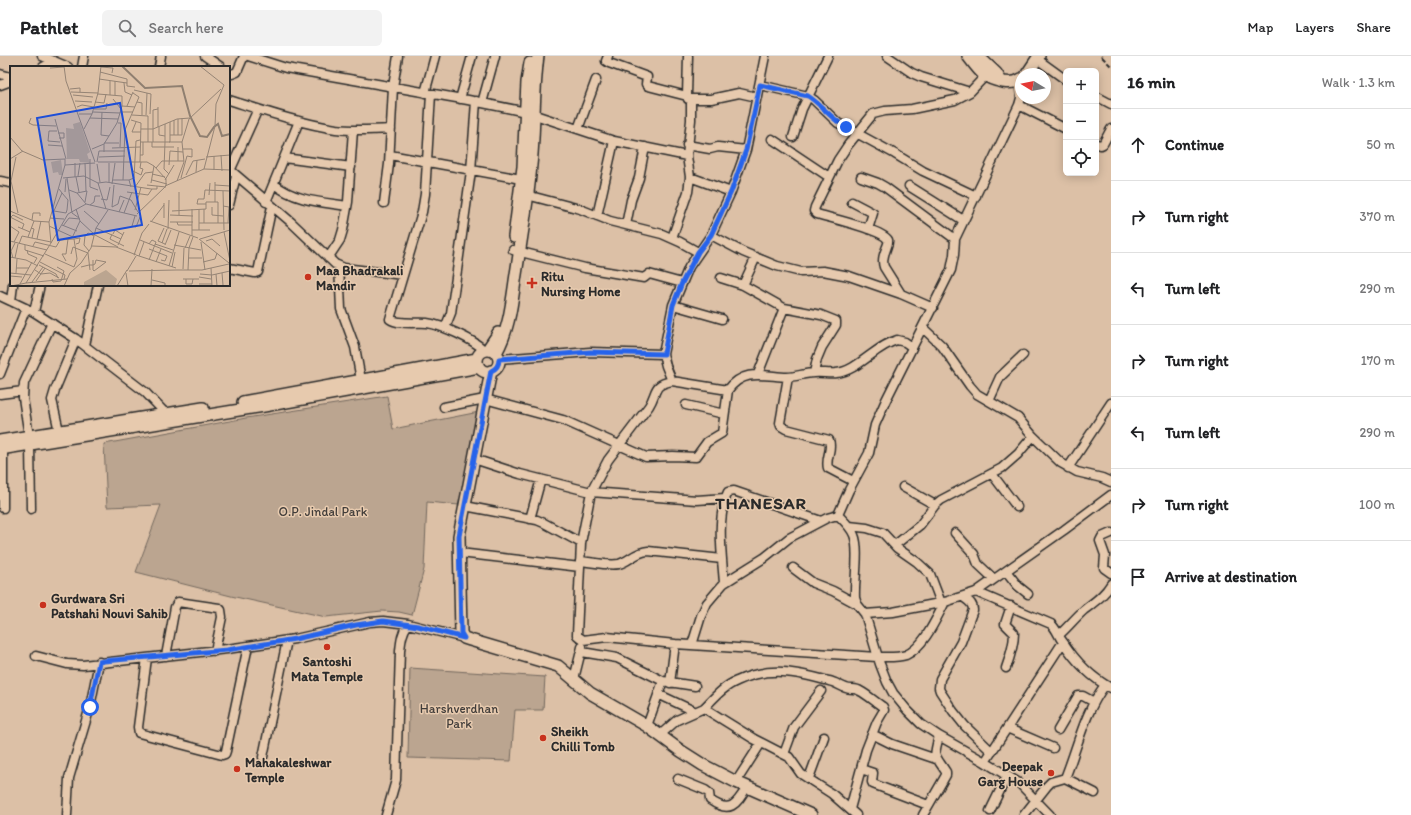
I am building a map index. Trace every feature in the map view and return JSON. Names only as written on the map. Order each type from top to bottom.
[{"type":"main road","points":[[531,56],[528,82],[531,165],[524,194],[516,251],[502,315],[496,337],[487,356],[484,371],[491,371],[459,536],[461,633],[464,638],[477,643],[558,666],[590,693],[648,726],[680,751],[742,784],[810,815]]},
{"type":"main road","points":[[524,194],[521,179],[538,56]]},
{"type":"main road","points":[[968,56],[988,73]]},
{"type":"main road","points":[[978,56],[994,81],[1011,82],[1015,81]]},
{"type":"main road","points":[[1030,68],[1038,58]]},
{"type":"main road","points":[[1,446],[169,417],[487,356]]},
{"type":"main road","points":[[29,440],[59,431],[264,406],[487,356]]},
{"type":"street","points":[[42,56],[66,66]]},
{"type":"street","points":[[82,66],[84,56]]},
{"type":"street","points":[[159,66],[161,56]]},
{"type":"street","points":[[205,56],[220,66]]},
{"type":"street","points":[[230,73],[237,72],[244,56]]},
{"type":"street","points":[[248,56],[286,68],[460,98],[530,113],[614,141],[687,156]]},
{"type":"street","points":[[384,203],[390,156],[393,87],[398,56]]},
{"type":"street","points":[[435,56],[428,93],[427,162],[422,212],[390,319],[396,321],[428,323],[445,328],[474,341],[487,356],[590,352],[664,354]]},
{"type":"street","points":[[460,98],[472,56]]},
{"type":"street","points":[[445,328],[451,313],[472,171],[479,102],[495,56]]},
{"type":"street","points":[[608,56],[606,61],[609,63],[647,77],[646,84],[648,86],[689,98],[711,99],[739,93],[758,97]]},
{"type":"street","points":[[672,238],[688,192],[690,177],[687,156],[687,145],[691,120],[688,56]]},
{"type":"street","points":[[672,381],[666,366],[664,354],[673,305],[682,283],[698,252],[711,235],[731,192],[746,150],[758,97],[765,56]]},
{"type":"street","points":[[793,137],[802,109],[828,56]]},
{"type":"street","points":[[887,56],[899,60],[921,77],[970,92]]},
{"type":"street","points":[[1038,58],[1063,78]]},
{"type":"street","points":[[45,66],[54,61]]},
{"type":"street","points":[[901,294],[882,262],[884,252],[888,245],[888,240],[875,231],[815,213],[815,207],[841,155],[873,114],[879,111],[912,109],[955,100],[970,92],[988,73]]},
{"type":"street","points":[[0,74],[10,77]]},
{"type":"street","points":[[578,129],[596,80]]},
{"type":"street","points":[[0,85],[10,81]]},
{"type":"street","points":[[760,85],[808,96],[838,123],[858,132],[923,172],[976,196]]},
{"type":"street","points":[[1099,98],[1111,104]]},
{"type":"street","points":[[230,100],[299,121],[337,129],[391,129]]},
{"type":"street","points":[[838,515],[853,481],[869,453],[876,425],[912,347],[923,328],[951,270],[955,239],[1019,105],[1063,127]]},
{"type":"street","points":[[230,194],[232,172],[258,109]]},
{"type":"street","points":[[230,268],[255,274],[258,272],[269,204],[274,184],[299,121]]},
{"type":"street","points":[[1099,145],[1103,144],[1111,128]]},
{"type":"street","points":[[328,258],[340,240],[347,206],[353,130]]},
{"type":"street","points":[[772,139],[829,177]]},
{"type":"street","points":[[597,216],[614,141]]},
{"type":"street","points":[[687,145],[710,149],[722,147],[746,150]]},
{"type":"street","points":[[626,225],[631,200],[639,178],[645,147]]},
{"type":"street","points":[[390,156],[521,179]]},
{"type":"street","points":[[284,158],[350,167]]},
{"type":"street","points":[[232,172],[312,241],[328,258],[339,266],[403,275]]},
{"type":"street","points":[[861,176],[884,187],[955,239]]},
{"type":"street","points":[[690,177],[731,192]]},
{"type":"street","points":[[0,181],[10,183]]},
{"type":"street","points":[[274,184],[282,190],[302,199],[347,206]]},
{"type":"street","points":[[909,186],[964,220]]},
{"type":"street","points":[[524,194],[580,209],[597,216],[672,238],[698,252]]},
{"type":"street","points":[[852,202],[873,213],[868,229]]},
{"type":"street","points":[[711,235],[777,266],[801,272],[823,271],[849,276],[901,294],[933,308]]},
{"type":"street","points":[[516,251],[585,268],[645,278],[647,274],[649,274],[682,283]]},
{"type":"street","points":[[743,285],[756,257]]},
{"type":"street","points":[[339,266],[341,309],[355,347],[360,380]]},
{"type":"street","points":[[720,278],[743,285],[784,308],[834,319],[837,323],[819,353],[814,373]]},
{"type":"street","points":[[11,301],[13,286]]},
{"type":"street","points":[[34,312],[40,286]]},
{"type":"street","points":[[85,345],[98,286]]},
{"type":"street","points":[[0,296],[34,312],[85,345],[145,392],[169,417]]},
{"type":"street","points":[[673,305],[722,319]]},
{"type":"street","points":[[0,374],[26,308]]},
{"type":"street","points":[[758,374],[784,308]]},
{"type":"street","points":[[31,509],[29,440],[23,391],[24,383],[52,323]]},
{"type":"street","points":[[923,328],[942,346],[977,394],[1018,418],[1033,436],[1061,463],[1077,472],[1102,478],[1111,482]]},
{"type":"street","points":[[59,431],[53,407],[53,395],[76,339]]},
{"type":"street","points":[[444,407],[485,399],[563,420],[646,457],[696,457],[707,442],[721,434],[728,390],[737,380],[758,374],[788,377],[814,373],[835,373],[849,370],[879,348],[897,340],[905,342],[912,347]]},
{"type":"street","points":[[989,401],[1000,377],[1024,355]]},
{"type":"street","points":[[788,377],[780,423],[781,426],[786,429],[829,440],[830,445],[826,462],[828,468],[853,481]]},
{"type":"street","points":[[728,390],[672,381],[662,383],[658,386],[654,398],[608,460],[591,492],[581,543],[576,629],[577,635],[583,640],[608,637],[675,644],[877,657],[897,657],[906,655],[913,650],[931,629],[943,602],[930,574],[894,545],[883,533],[875,530],[849,526]]},
{"type":"street","points":[[0,394],[23,391]]},
{"type":"street","points":[[1068,468],[1111,402]]},
{"type":"street","points":[[686,405],[724,414]]},
{"type":"street","points":[[894,545],[920,525],[935,505],[941,500],[992,474],[1011,461],[1033,436]]},
{"type":"street","points":[[1,446],[3,508]]},
{"type":"street","points":[[474,459],[591,492],[697,500],[725,498]]},
{"type":"street","points":[[992,474],[1017,507]]},
{"type":"street","points":[[530,519],[541,479]]},
{"type":"street","points":[[903,487],[935,505]]},
{"type":"street","points":[[724,583],[722,527],[725,498],[728,492],[734,491],[821,521]]},
{"type":"street","points":[[864,614],[893,612],[943,602],[976,592],[1111,495]]},
{"type":"street","points":[[465,506],[544,523],[581,543]]},
{"type":"street","points":[[692,645],[701,616],[707,603],[724,583],[764,558],[789,538],[827,518],[838,515]]},
{"type":"street","points":[[838,515],[849,526],[854,535],[856,545],[855,591],[857,604],[864,614],[877,657],[887,682],[894,693],[907,710],[921,724],[1019,783],[1050,815]]},
{"type":"street","points":[[955,533],[974,554],[978,564],[994,579]]},
{"type":"street","points":[[1111,533],[1102,537],[1100,541],[1105,555],[1104,568],[1111,573]]},
{"type":"street","points":[[460,553],[580,564],[619,564],[638,553],[648,551],[722,560]]},
{"type":"street","points":[[793,568],[813,583],[833,591],[857,604]]},
{"type":"street","points":[[1006,571],[1018,586],[1028,594]]},
{"type":"street","points":[[1059,634],[1083,611],[1100,598],[1111,584]]},
{"type":"street","points":[[976,592],[1051,624],[1055,627],[1075,660],[1086,671],[1108,686],[1094,702],[1085,720],[1064,778]]},
{"type":"street","points":[[963,597],[971,603],[973,610],[965,633],[940,679],[939,688],[965,726],[992,752]]},
{"type":"street","points":[[166,656],[175,607],[178,602],[219,608],[222,610],[215,651]]},
{"type":"street","points":[[1006,668],[1013,646],[1014,636],[1014,633],[1005,624],[1011,606]]},
{"type":"street","points":[[36,656],[76,665],[147,658],[215,651],[287,640],[370,622],[383,621],[408,624],[464,638]]},
{"type":"street","points":[[386,815],[396,780],[401,643],[402,635],[408,624]]},
{"type":"street","points":[[263,757],[287,640]]},
{"type":"street","points":[[574,679],[582,652],[583,640]]},
{"type":"street","points":[[985,762],[1063,642]]},
{"type":"street","points":[[648,726],[660,694],[667,682],[675,644]]},
{"type":"street","points":[[147,658],[137,731],[139,733],[222,755],[225,754],[226,751],[248,646]]},
{"type":"street","points":[[582,652],[617,658],[667,682],[695,686]]},
{"type":"street","points":[[67,815],[69,778],[92,700],[99,662]]},
{"type":"street","points":[[660,735],[677,720],[694,711],[704,708],[722,690],[736,681],[748,676],[773,671],[788,672],[829,681],[848,689],[858,690],[883,707],[884,712],[872,734],[866,750],[850,809]]},
{"type":"street","points":[[784,754],[794,727],[821,692]]},
{"type":"street","points":[[660,694],[694,711]]},
{"type":"street","points":[[1058,730],[1078,696],[1083,696],[1094,702]]},
{"type":"street","points":[[704,708],[761,743],[791,758],[798,771],[832,794],[856,815]]},
{"type":"street","points":[[1007,728],[1053,748]]},
{"type":"street","points":[[872,734],[892,744],[936,759]]},
{"type":"street","points":[[923,815],[946,775],[946,772],[936,759],[935,753],[939,736]]},
{"type":"street","points":[[809,778],[824,737]]},
{"type":"street","points":[[678,779],[705,790],[709,793],[710,800],[726,807],[731,806],[737,803],[742,784],[761,743]]},
{"type":"street","points":[[861,769],[873,773],[872,782],[874,784],[928,805]]},
{"type":"street","points":[[990,812],[1007,776]]},
{"type":"street","points":[[1024,815],[1051,782],[1064,778],[1095,793]]},
{"type":"green space","name":"O.P. Jindal Park","points":[[387,396],[393,429],[479,412],[459,505],[427,502],[424,569],[412,615],[399,612],[382,611],[326,617],[231,596],[136,572],[161,505],[107,507],[104,444],[246,418]]},
{"type":"green space","name":"Harshverdhan Park","points":[[410,668],[545,677],[543,710],[515,710],[511,761],[408,758]]},
{"type":"railway","points":[[1101,56],[1111,66]]},
{"type":"place","name":"Maa Bhadrakali Mandir","points":[[308,277]]},
{"type":"place","name":"Ritu Nursing Home","points":[[532,283]]},
{"type":"place","name":"Gurdwara Sri Patshahi Nouvi Sahib","points":[[43,605]]},
{"type":"place","name":"Santoshi Mata Temple","points":[[327,647]]},
{"type":"place","name":"Sheikh Chilli Tomb","points":[[543,738]]},
{"type":"place","name":"Mahakaleshwar Temple","points":[[237,769]]},
{"type":"place","name":"Deepak Garg House","points":[[1051,773]]},
{"type":"district","name":"THANESAR","points":[[761,503]]},
{"type":"route","points":[[90,707],[99,662],[104,661],[227,650],[295,639],[370,622],[383,621],[418,626],[464,638],[461,633],[459,536],[491,371],[498,365],[499,359],[590,352],[664,354],[673,305],[689,267],[711,235],[731,192],[746,150],[760,85],[808,96],[838,123],[846,127]]}]
